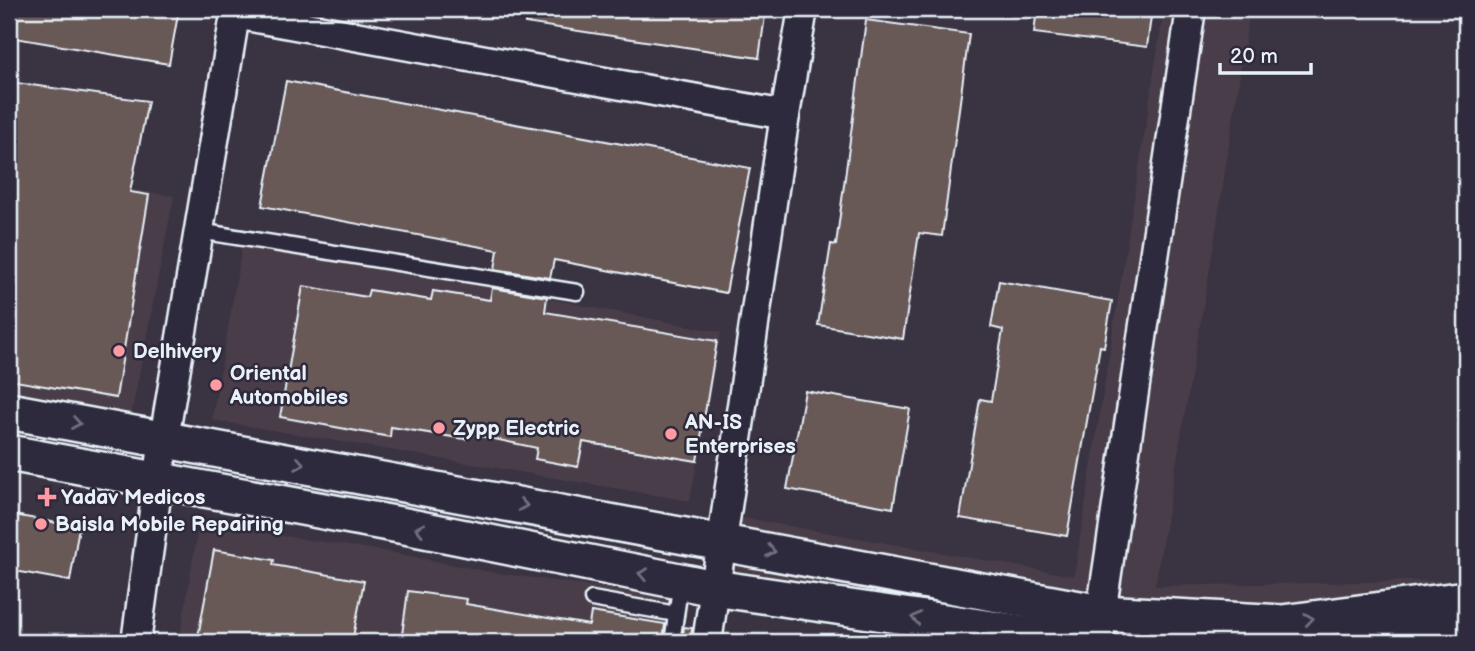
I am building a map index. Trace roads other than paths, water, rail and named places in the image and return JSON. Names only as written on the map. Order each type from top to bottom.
[{"type":"street","points":[[707,642],[690,595],[720,541],[803,9]]},
{"type":"street","points":[[1100,628],[1191,9]]},
{"type":"street","points":[[136,642],[164,439],[236,11],[785,115]]},
{"type":"street","points":[[9,411],[720,541],[1100,628],[1282,622],[1466,599]]},
{"type":"street","points":[[9,453],[405,526],[690,595],[1080,642]]},
{"type":"street","points":[[1355,642],[1457,623],[1466,618]]},
{"type":"lane","points":[[199,231],[577,292]]},
{"type":"lane","points":[[592,599],[690,595],[671,642]]},
{"type":"place","name":"Delhivery","points":[[119,351]]},
{"type":"place","name":"Oriental Automobiles","points":[[216,385]]},
{"type":"place","name":"Zypp Electric","points":[[439,428]]},
{"type":"place","name":"AN-IS Enterprises","points":[[671,434]]},
{"type":"place","name":"Yadav Medicos","points":[[47,497]]},
{"type":"place","name":"Baisla Mobile Repairing","points":[[41,524]]}]
